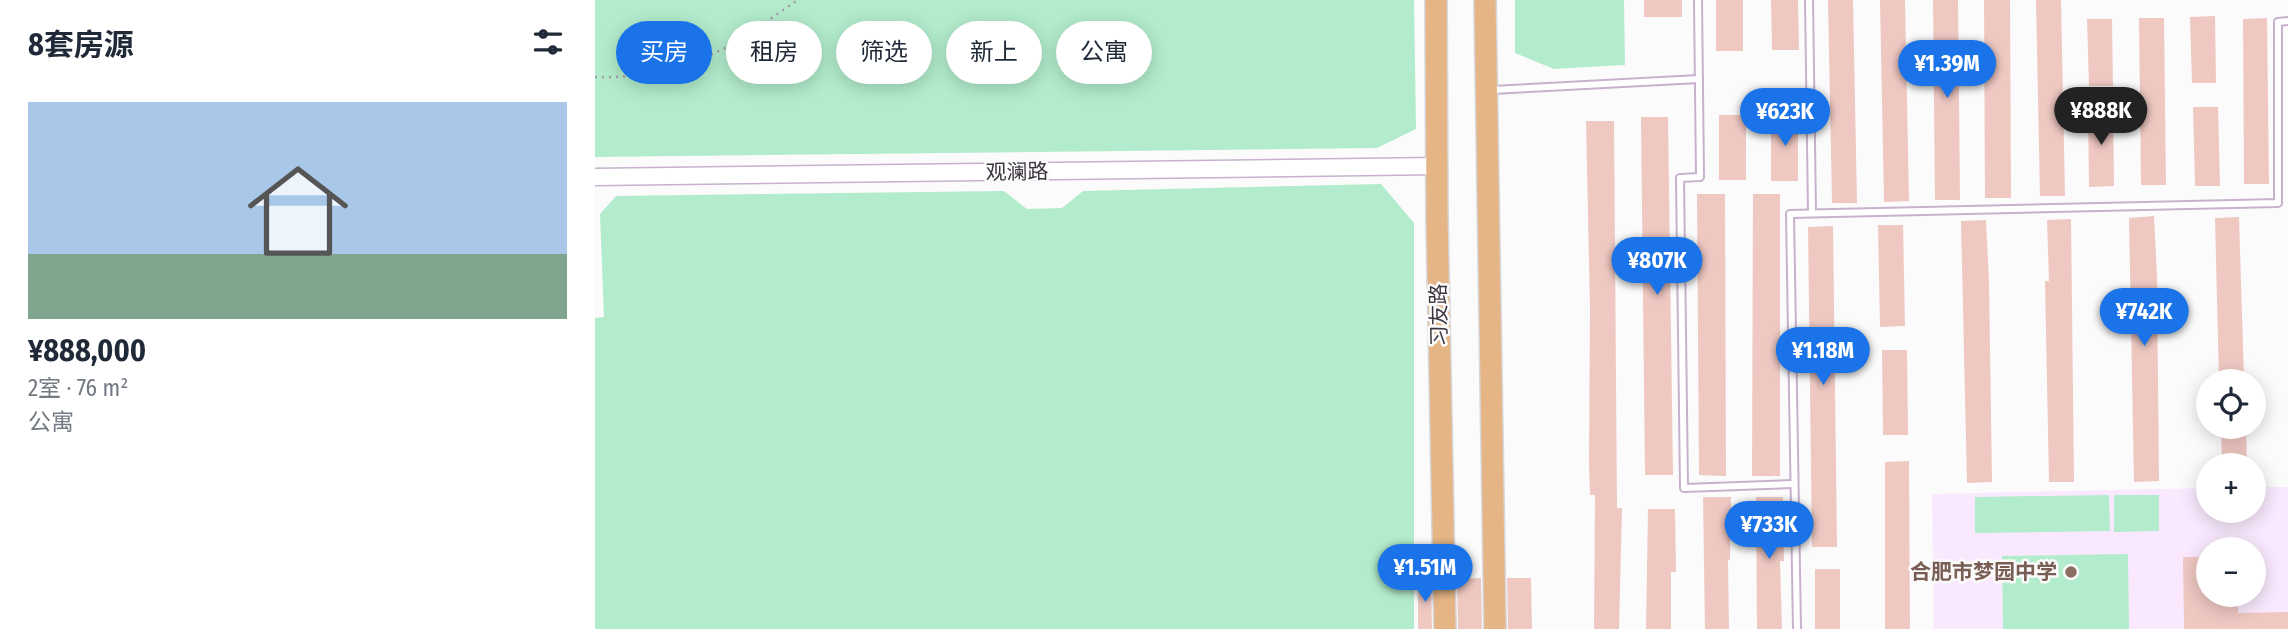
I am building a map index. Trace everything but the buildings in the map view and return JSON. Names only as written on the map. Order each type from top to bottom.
[{"type":"main road","name":"习友路","points":[[1436,0],[1437,218],[1445,629]]},
{"type":"main road","points":[[1485,0],[1495,629]]},
{"type":"street","name":"观澜路","points":[[595,177],[1438,166]]},
{"type":"lane","points":[[1698,0],[1700,177],[1680,178],[1684,488],[1794,484]]},
{"type":"lane","points":[[1809,0],[1812,214]]},
{"type":"lane","points":[[1797,629],[1790,214],[2279,203],[2278,22],[2288,21]]},
{"type":"lane","points":[[1486,90],[1699,79]]},
{"type":"path","points":[[595,77],[616,78],[675,68],[723,49],[798,0]]},
{"type":"shaded area","name":"合肥市梦园中学","points":[[2266,487],[2288,487],[2288,629],[1934,629],[1932,494],[2196,488],[2196,523],[2266,523]]},
{"type":"green space","points":[[595,0],[1414,0],[1416,129],[1377,148],[595,157]]},
{"type":"green space","points":[[1515,0],[1624,0],[1625,65],[1554,69],[1515,53]]},
{"type":"green space","points":[[1381,184],[1414,223],[1414,629],[595,629],[595,318],[604,317],[600,214],[616,196],[1004,191],[1027,209],[1062,208],[1083,191]]},
{"type":"green space","points":[[2109,495],[2110,531],[1975,533],[1975,497]]},
{"type":"green space","points":[[2114,495],[2159,495],[2159,531],[2114,532]]},
{"type":"green space","points":[[2128,554],[2129,629],[2003,629],[2002,556]]},
{"type":"place","name":"合肥市梦园中学","points":[[2071,572]]}]
